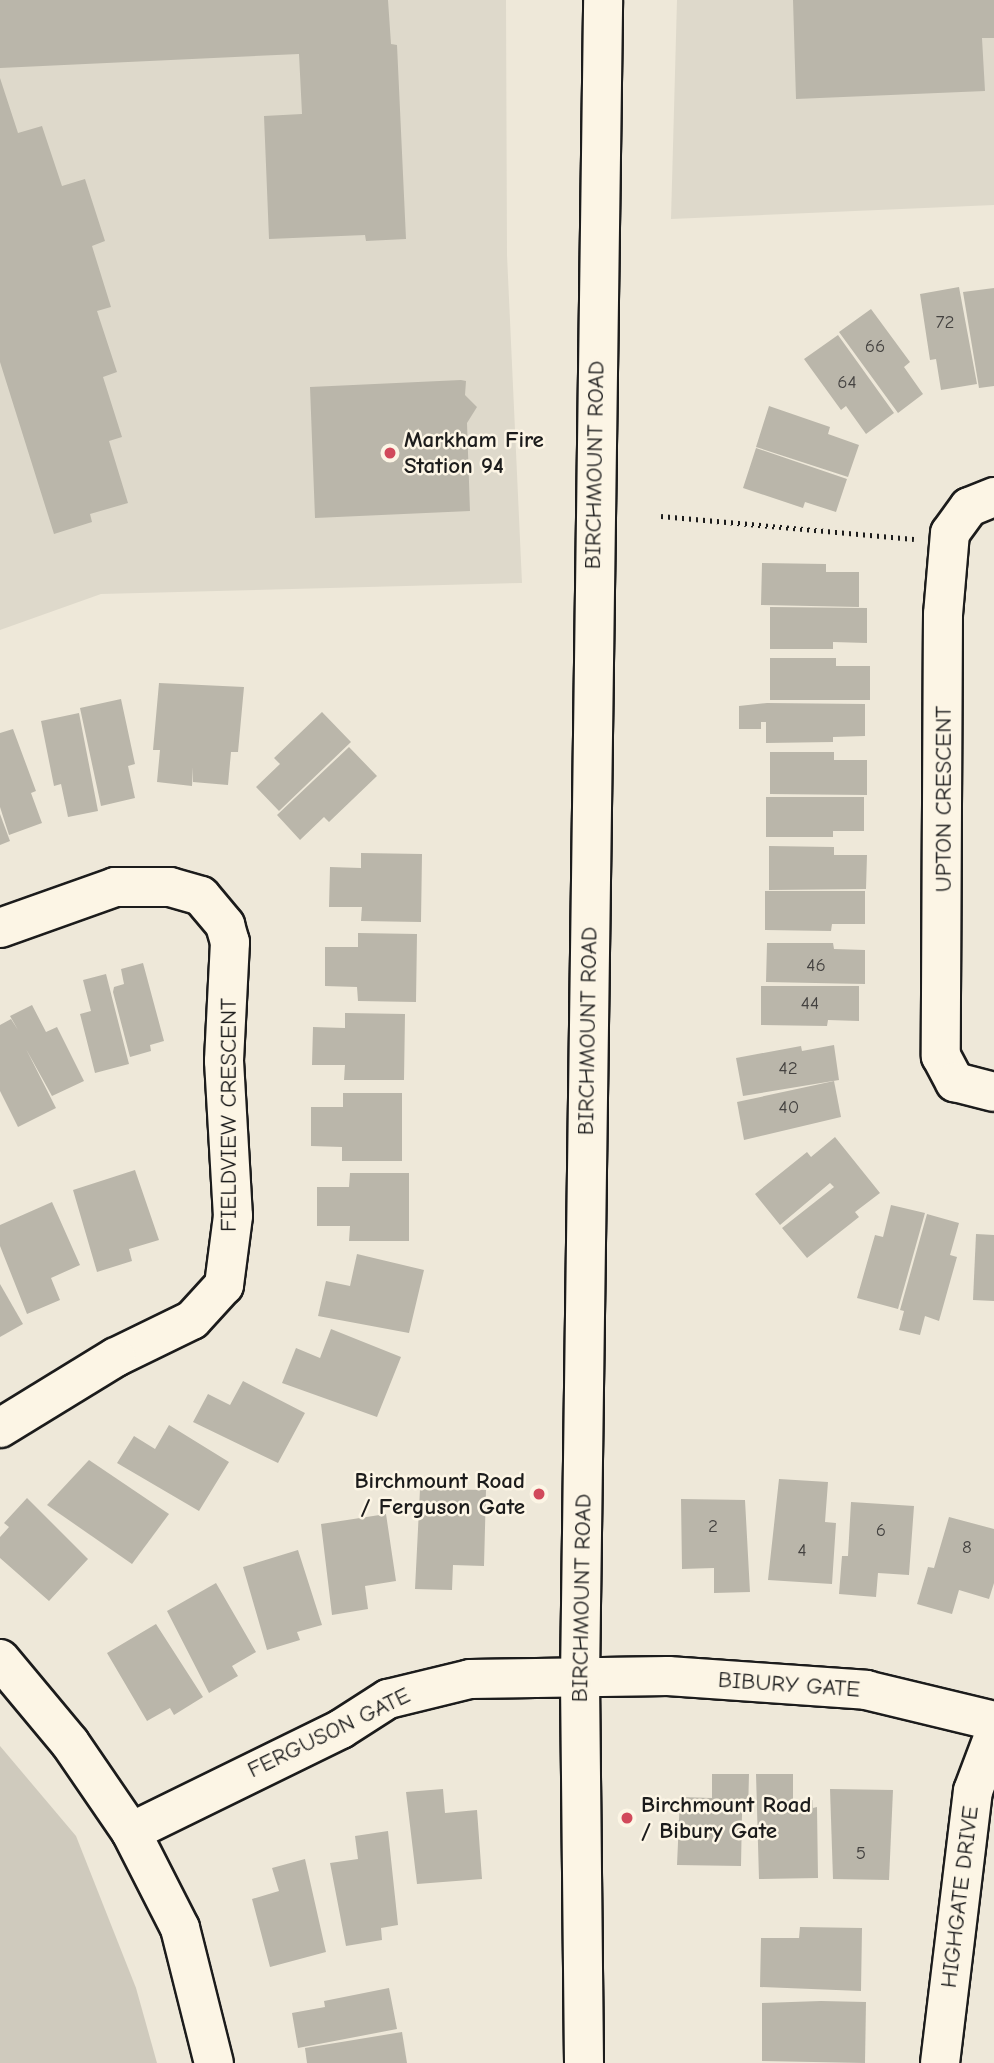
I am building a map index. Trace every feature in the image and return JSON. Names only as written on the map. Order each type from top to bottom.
[{"type":"street","name":"BIRCHMOUNT ROAD","points":[[584,2063],[580,1678],[603,0]]},
{"type":"street","name":"UPTON CRESCENT","points":[[994,497],[969,507],[950,533],[943,614],[941,1055],[955,1082],[994,1092]]},
{"type":"street","name":"FIELDVIEW CRESCENT","points":[[0,928],[116,887],[170,887],[201,896],[225,925],[230,942],[224,1061],[233,1216],[224,1285],[192,1320],[116,1357],[0,1428]]},
{"type":"street","points":[[0,1659],[70,1743],[131,1832],[180,1928],[214,2063]]},
{"type":"street","name":"BIBURY GATE","points":[[580,1678],[668,1676],[866,1690],[994,1721]]},
{"type":"street","name":"FERGUSON GATE","points":[[131,1832],[341,1729],[388,1699],[470,1679],[580,1678]]},
{"type":"street","name":"HIGHGATE DRIVE","points":[[940,2063],[973,1791],[994,1735]]},
{"type":"path","points":[[661,516],[950,542]]},
{"type":"shaded area","points":[[0,0],[506,0],[507,255],[522,583],[101,594],[0,630]]},
{"type":"shaded area","points":[[677,0],[994,0],[994,205],[671,219]]},
{"type":"shaded area","points":[[0,1746],[76,1836],[136,1988],[157,2063],[0,2063]]},
{"type":"building","points":[[0,0],[388,0],[391,44],[397,45],[406,239],[366,241],[365,235],[269,239],[264,116],[302,114],[299,54],[0,68]]},
{"type":"building","points":[[793,0],[994,0],[994,38],[982,38],[985,91],[796,99]]},
{"type":"building","points":[[0,78],[18,133],[42,126],[62,186],[85,179],[105,241],[92,246],[111,307],[97,311],[117,372],[103,377],[122,437],[109,441],[128,503],[90,514],[92,522],[54,534],[0,362]]},
{"type":"building","points":[[959,287],[977,384],[941,390],[936,359],[930,360],[920,294]]},
{"type":"building","points":[[994,288],[994,386],[979,388],[963,292]]},
{"type":"building","points":[[871,309],[910,362],[904,367],[923,394],[898,413],[839,332]]},
{"type":"building","points":[[838,335],[894,413],[866,434],[846,406],[841,410],[804,359]]},
{"type":"building","name":"Markham Fire Station 94","points":[[466,381],[465,395],[477,407],[467,423],[470,511],[315,518],[310,387]]},
{"type":"building","points":[[769,406],[830,427],[828,434],[859,445],[848,477],[756,447]]},
{"type":"building","points":[[756,448],[847,479],[836,512],[805,502],[803,508],[743,488]]},
{"type":"building","points":[[762,563],[826,564],[826,572],[859,572],[859,607],[761,605]]},
{"type":"building","points":[[770,607],[867,608],[867,643],[833,642],[833,649],[770,649]]},
{"type":"building","points":[[770,658],[836,658],[836,666],[870,666],[870,700],[770,700]]},
{"type":"building","points":[[159,683],[244,687],[238,752],[231,752],[228,785],[193,782],[193,767],[192,786],[157,782],[160,750],[153,750]]},
{"type":"building","points":[[121,699],[135,764],[128,766],[135,798],[101,806],[80,708]]},
{"type":"building","points":[[767,703],[865,704],[865,736],[833,737],[833,742],[766,743],[766,722],[761,722],[761,729],[739,729],[739,706]]},
{"type":"building","points":[[322,712],[351,742],[279,811],[256,787],[280,764],[274,758]]},
{"type":"building","points":[[79,713],[98,811],[68,817],[61,784],[54,786],[41,721]]},
{"type":"building","points":[[13,729],[36,791],[31,793],[42,823],[9,835],[0,807],[0,733]]},
{"type":"building","points":[[349,747],[377,776],[329,822],[324,817],[300,840],[277,815]]},
{"type":"building","points":[[770,752],[834,752],[834,760],[867,760],[867,795],[770,794]]},
{"type":"building","points":[[766,797],[864,797],[864,831],[833,831],[833,837],[766,837]]},
{"type":"building","points":[[0,814],[10,841],[0,845]]},
{"type":"building","points":[[769,846],[834,847],[834,855],[867,855],[866,889],[769,890]]},
{"type":"building","points":[[361,853],[422,854],[421,922],[361,921],[362,907],[329,907],[330,867],[361,868]]},
{"type":"building","points":[[765,891],[865,891],[865,924],[832,924],[831,931],[765,930]]},
{"type":"building","points":[[358,933],[417,934],[416,1002],[358,1001],[357,987],[325,986],[325,947],[358,947]]},
{"type":"building","points":[[767,943],[833,943],[834,949],[865,950],[865,984],[766,982]]},
{"type":"building","points":[[143,963],[164,1041],[150,1045],[151,1051],[130,1057],[113,992],[114,987],[124,984],[121,969]]},
{"type":"building","points":[[106,974],[129,1064],[95,1073],[80,1014],[91,1011],[83,980]]},
{"type":"building","points":[[761,986],[859,986],[859,1021],[828,1020],[827,1026],[761,1025]]},
{"type":"building","points":[[32,1005],[46,1032],[57,1027],[84,1081],[52,1096],[26,1049],[56,1108],[18,1127],[0,1091],[0,1025],[11,1019],[18,1030],[10,1016]]},
{"type":"building","points":[[345,1013],[405,1014],[404,1080],[344,1080],[345,1065],[312,1065],[313,1027],[345,1028]]},
{"type":"building","points":[[834,1045],[839,1080],[743,1096],[736,1058],[801,1046],[802,1051]]},
{"type":"building","points":[[834,1081],[841,1117],[744,1140],[737,1102]]},
{"type":"building","points":[[343,1093],[402,1093],[402,1161],[342,1161],[342,1147],[311,1146],[311,1107],[343,1107]]},
{"type":"building","points":[[835,1137],[880,1193],[855,1212],[859,1217],[807,1258],[782,1228],[834,1187],[830,1183],[780,1225],[755,1194],[807,1152],[811,1157]]},
{"type":"building","points":[[135,1170],[159,1240],[129,1249],[132,1261],[97,1272],[73,1190]]},
{"type":"building","points":[[350,1173],[409,1173],[409,1241],[349,1241],[350,1226],[317,1226],[317,1187],[349,1187]]},
{"type":"building","points":[[52,1202],[80,1265],[51,1278],[60,1300],[27,1314],[0,1246],[0,1225]]},
{"type":"building","points":[[891,1205],[925,1213],[898,1309],[857,1298],[875,1235],[883,1237]]},
{"type":"building","points":[[927,1214],[959,1223],[950,1255],[957,1257],[939,1321],[925,1316],[920,1335],[899,1330],[904,1311],[900,1310]]},
{"type":"building","points":[[976,1234],[994,1235],[994,1301],[973,1300]]},
{"type":"building","points":[[357,1254],[424,1270],[409,1333],[318,1316],[326,1281],[350,1286]]},
{"type":"building","points":[[0,1284],[23,1324],[0,1337]]},
{"type":"building","points":[[331,1329],[401,1357],[377,1417],[282,1383],[296,1348],[320,1358]]},
{"type":"building","points":[[243,1381],[305,1413],[278,1463],[193,1422],[208,1394],[230,1405]]},
{"type":"building","points":[[169,1425],[229,1462],[199,1511],[117,1463],[134,1436],[155,1449]]},
{"type":"building","points":[[89,1460],[169,1514],[132,1564],[47,1505]]},
{"type":"building","points":[[779,1479],[828,1482],[825,1522],[836,1523],[832,1584],[768,1580]]},
{"type":"building","points":[[420,1489],[486,1490],[484,1566],[453,1565],[452,1590],[415,1589]]},
{"type":"building","points":[[27,1498],[88,1559],[49,1601],[0,1558],[0,1537],[9,1527],[4,1523]]},
{"type":"building","points":[[681,1499],[745,1500],[750,1592],[714,1593],[714,1568],[682,1569]]},
{"type":"building","points":[[851,1502],[914,1506],[909,1575],[878,1573],[876,1597],[839,1594],[842,1556],[848,1556]]},
{"type":"building","points":[[386,1514],[396,1581],[365,1586],[368,1609],[332,1615],[321,1524]]},
{"type":"building","points":[[949,1517],[994,1529],[994,1583],[989,1599],[959,1590],[952,1614],[917,1604],[928,1567],[934,1568]]},
{"type":"building","points":[[298,1550],[322,1625],[297,1632],[300,1640],[267,1650],[243,1567]]},
{"type":"building","points":[[216,1583],[256,1652],[232,1666],[238,1676],[209,1693],[167,1611]]},
{"type":"building","points":[[156,1624],[203,1697],[174,1715],[170,1708],[147,1721],[107,1653]]},
{"type":"building","points":[[712,1774],[749,1774],[748,1813],[742,1813],[741,1866],[677,1865],[680,1797],[712,1798]]},
{"type":"building","points":[[756,1774],[793,1774],[793,1800],[813,1800],[813,1808],[817,1807],[818,1878],[759,1879]]},
{"type":"building","points":[[443,1789],[445,1813],[477,1810],[482,1879],[417,1884],[406,1792]]},
{"type":"building","points":[[830,1789],[893,1790],[889,1880],[833,1879]]},
{"type":"building","points":[[388,1831],[398,1925],[381,1928],[382,1940],[346,1946],[330,1863],[358,1859],[355,1836]]},
{"type":"building","points":[[305,1859],[326,1952],[270,1967],[252,1899],[279,1891],[272,1868]]},
{"type":"building","points":[[800,1927],[862,1928],[861,1991],[760,1987],[761,1938],[799,1938]]},
{"type":"building","points":[[389,1988],[397,2029],[298,2048],[292,2013],[325,2007],[324,2001]]},
{"type":"building","points":[[866,2002],[865,2063],[762,2061],[762,2003]]},
{"type":"building","points":[[402,2032],[407,2063],[307,2063],[305,2048]]},
{"type":"place","name":"Markham Fire Station 94","points":[[390,453]]},
{"type":"place","name":"Birchmount Road / Ferguson Gate","points":[[539,1494]]},
{"type":"place","name":"Birchmount Road / Bibury Gate","points":[[627,1818]]}]
